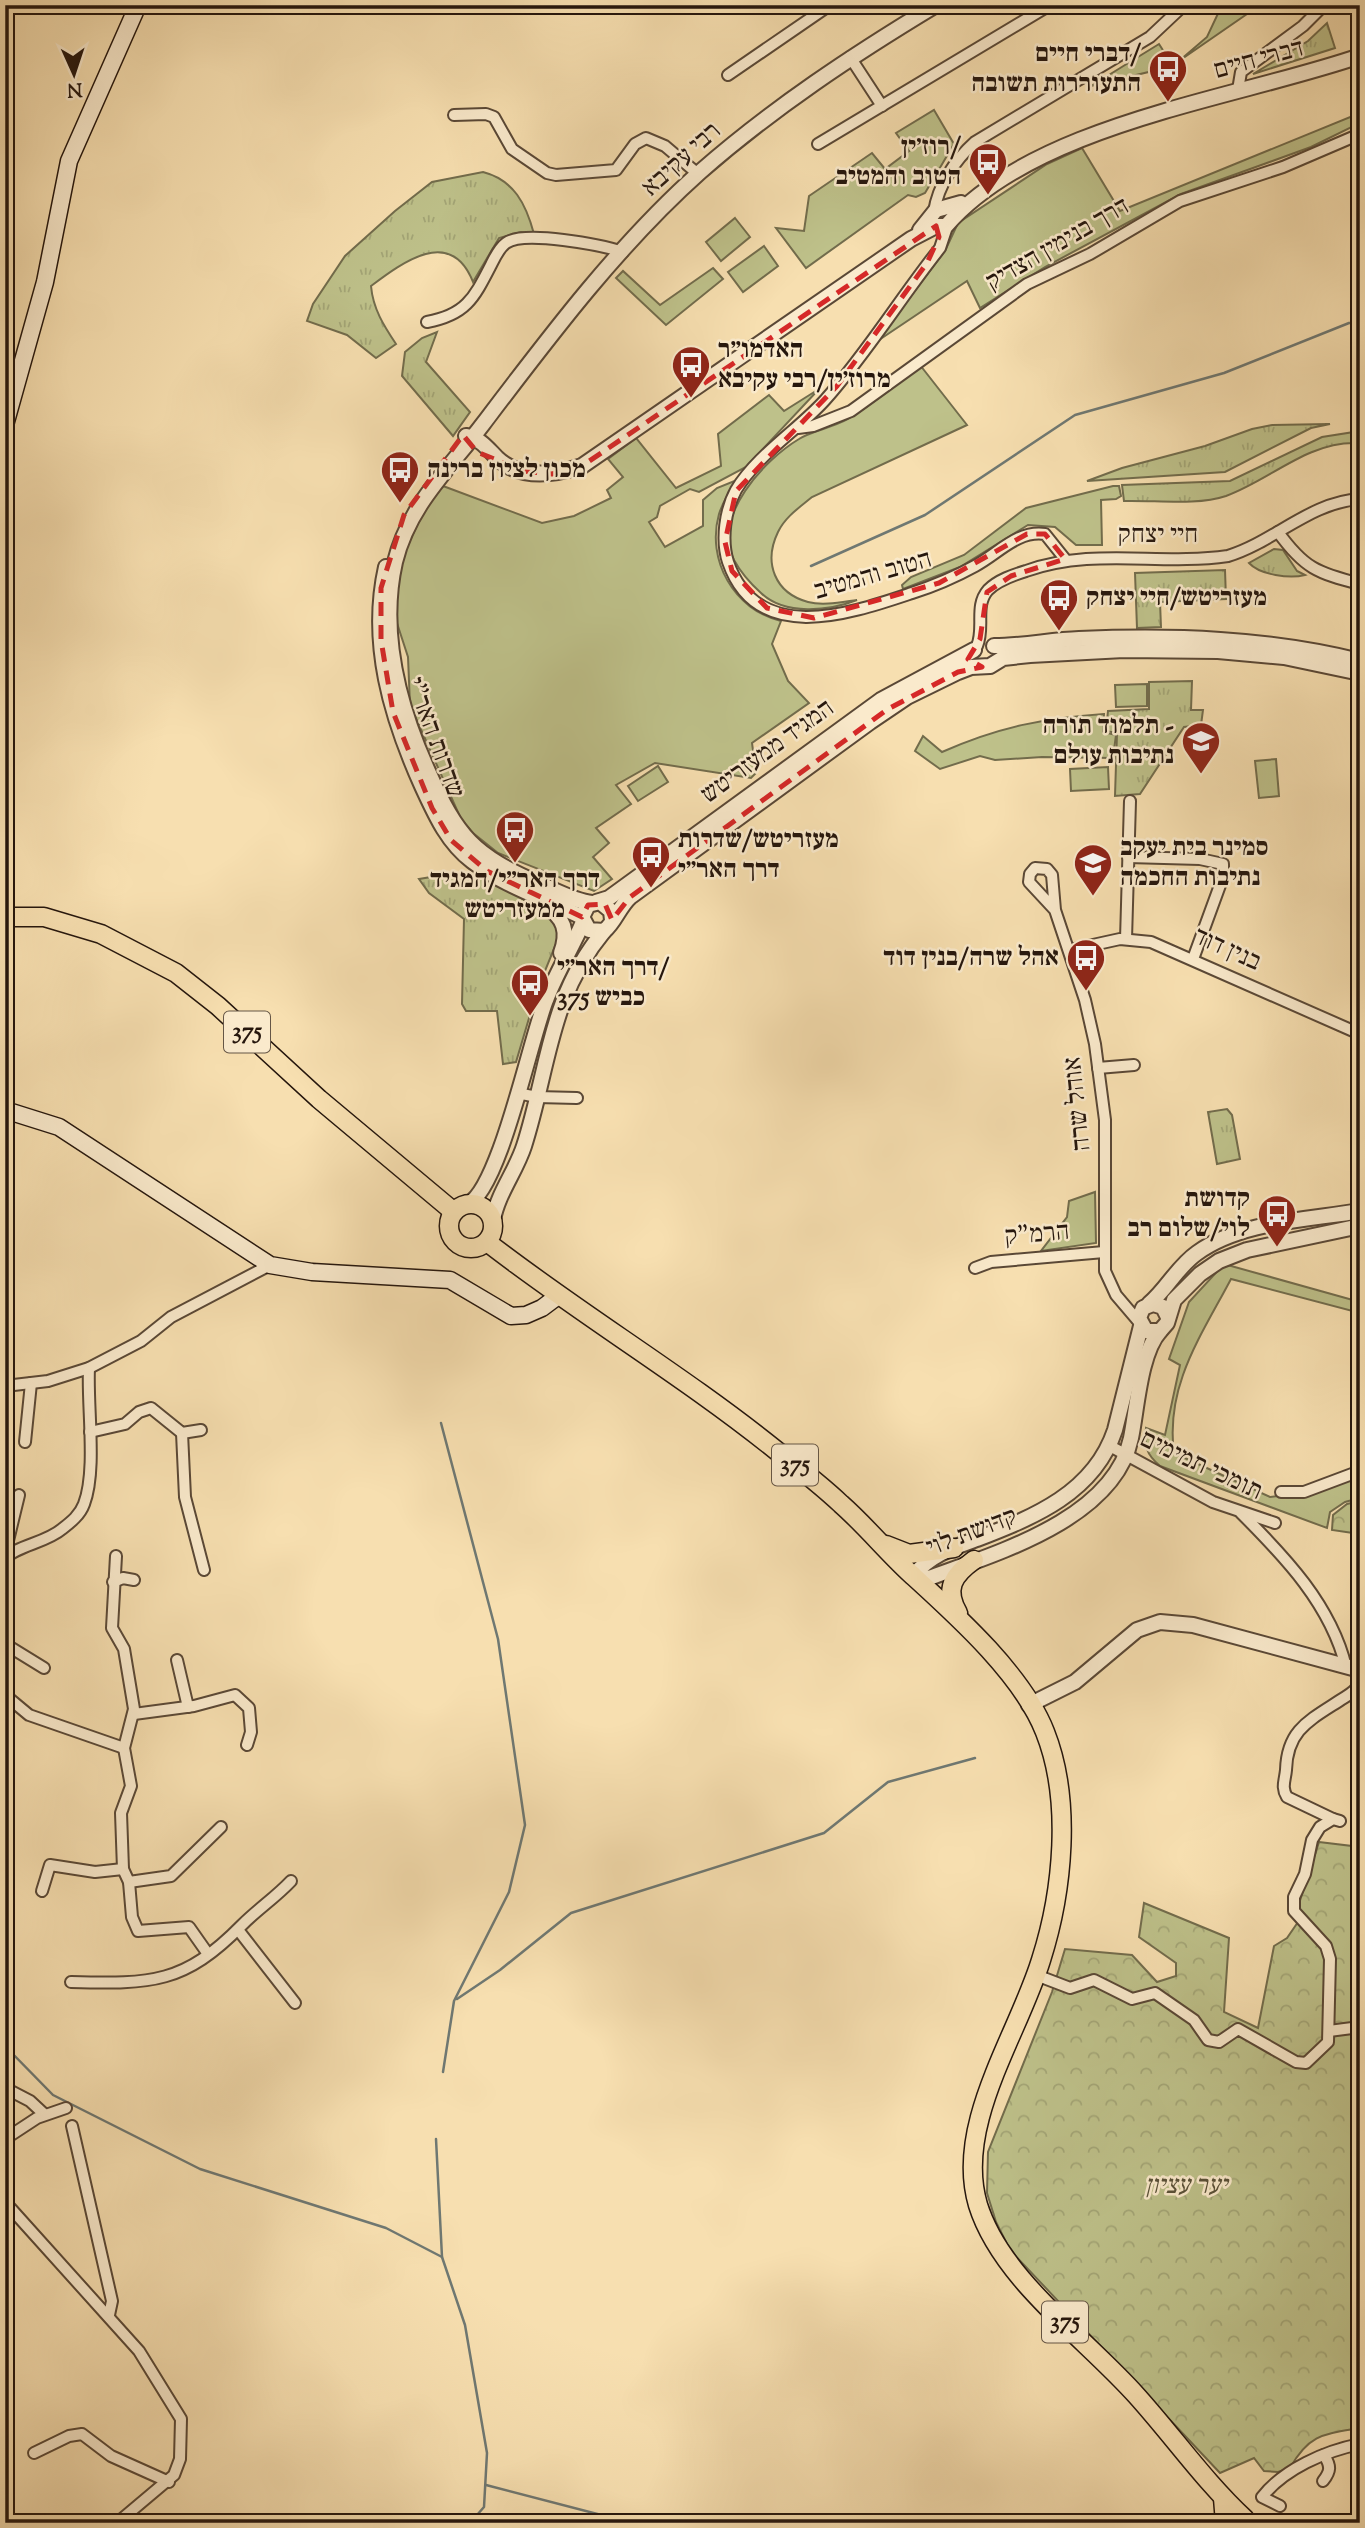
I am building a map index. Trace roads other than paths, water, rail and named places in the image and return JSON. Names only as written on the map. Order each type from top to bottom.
[{"type":"main road","points":[[5,425],[45,282],[69,161],[138,5]]},
{"type":"main road","name":"375","points":[[5,917],[44,917],[101,934],[176,973],[218,1006],[319,1099],[461,1209]]},
{"type":"main road","points":[[5,1111],[60,1127],[270,1265],[312,1272],[450,1280],[511,1316],[534,1312],[558,1296]]},
{"type":"main road","points":[[484,1208],[492,1220],[494,1228],[487,1242],[467,1248],[454,1240],[449,1225],[461,1209],[484,1208]]},
{"type":"main road","name":"375","points":[[487,1242],[558,1296],[773,1447],[841,1504],[913,1576],[964,1622],[1043,1727],[1056,1762],[1062,1847],[1057,1904],[1036,1975],[979,2117],[972,2160],[978,2206],[1005,2261],[1132,2390],[1243,2522]]},
{"type":"main road","points":[[875,1539],[909,1554],[954,1548]]},
{"type":"main road","points":[[964,1622],[951,1598],[951,1583],[960,1570],[974,1560]]},
{"type":"main road","points":[[1223,2498],[1225,2523]]},
{"type":"street","points":[[728,75],[830,5]]},
{"type":"street","name":"רבי עקיבא","points":[[468,439],[623,252],[698,174],[811,84],[936,5]]},
{"type":"street","points":[[818,144],[1050,5]]},
{"type":"street","name":"הטוב והמטיב","points":[[1065,559],[1045,534],[1027,534],[958,575],[839,615],[795,617],[767,608],[739,583],[727,558],[726,528],[736,491],[756,467],[798,428],[837,386],[927,263],[939,237],[949,174],[975,142],[1150,37],[1184,5]]},
{"type":"street","points":[[1238,90],[1241,72],[1295,32],[1324,5]]},
{"type":"street","name":"דברי חיים","points":[[468,439],[499,460],[523,471],[552,474],[582,466],[941,218],[1021,169],[1086,137],[1360,56]]},
{"type":"street","points":[[850,57],[882,106]]},
{"type":"street","points":[[453,116],[485,114],[494,117],[512,149],[547,173],[610,173],[619,167],[635,144],[646,138],[665,146],[698,174]]},
{"type":"street","name":"דרך בנימין הצדיק","points":[[798,428],[813,426],[851,411],[1027,284],[1090,254],[1180,201],[1283,167],[1360,134]]},
{"type":"street","points":[[427,322],[458,314],[475,295],[499,249],[515,239],[545,239],[623,252]]},
{"type":"street","name":"שדרות האר\"י","points":[[468,439],[411,501],[393,541],[380,597],[383,668],[400,732],[442,826],[472,861],[583,919]]},
{"type":"street","name":"שדרות האר\"י","points":[[468,439],[417,507],[395,564],[390,601],[391,639],[404,709],[442,803],[468,843],[513,873],[582,902],[594,903]]},
{"type":"street","name":"חיי יצחק","points":[[984,646],[981,605],[991,588],[1011,576],[1065,559],[1215,558],[1239,552],[1318,510],[1340,502],[1360,499]]},
{"type":"street","points":[[1278,532],[1297,558],[1309,568],[1360,584]]},
{"type":"street","name":"המגיד ממעזריטש","points":[[594,903],[609,898],[881,700],[984,646],[1088,639],[1219,639],[1285,645],[1360,661]]},
{"type":"street","points":[[984,646],[998,657],[988,665],[973,658],[984,646]]},
{"type":"street","name":"המגיד ממעזריטש","points":[[492,1220],[519,1162],[559,1008],[582,960],[618,908],[887,709],[958,672],[988,665],[1003,658],[1077,651],[1218,651],[1284,657],[1360,673]]},
{"type":"street","points":[[1125,939],[1130,801]]},
{"type":"street","points":[[1128,857],[1200,859],[1223,864],[1223,877],[1193,959]]},
{"type":"street","points":[[461,1209],[479,1194],[499,1154],[553,982],[566,930],[556,913],[518,887]]},
{"type":"street","points":[[553,982],[583,919],[585,908],[594,903],[608,907],[608,925],[594,932],[583,919]]},
{"type":"street","name":"אוהל שרה","points":[[1055,910],[1085,999],[1098,1068],[1107,1159],[1104,1252],[1108,1281],[1140,1324]]},
{"type":"street","name":"בנין דוד","points":[[1070,950],[1125,939],[1151,942],[1360,1034]]},
{"type":"street","points":[[1098,1068],[1134,1065]]},
{"type":"street","points":[[517,1093],[537,1097],[577,1098]]},
{"type":"street","points":[[1360,1211],[1257,1229],[1214,1243],[1175,1272],[1139,1314],[1140,1324],[1150,1332],[1160,1331],[1174,1300],[1200,1274],[1219,1261],[1247,1250],[1360,1226]]},
{"type":"street","name":"הרמ\"ק","points":[[975,1268],[991,1262],[1104,1252]]},
{"type":"street","points":[[5,1386],[31,1383],[89,1368],[141,1340],[171,1317],[270,1265]]},
{"type":"street","points":[[1116,1295],[1128,1302],[1163,1307],[1168,1317]]},
{"type":"street","name":"קדושת לוי","points":[[913,1576],[922,1565],[954,1548],[1020,1522],[1055,1504],[1092,1473],[1110,1446],[1140,1324]]},
{"type":"street","name":"קדושת לוי","points":[[913,1576],[929,1578],[1028,1539],[1066,1520],[1107,1485],[1125,1457],[1150,1350],[1160,1331]]},
{"type":"street","points":[[6,1554],[50,1538],[80,1511],[88,1481],[89,1368]]},
{"type":"street","points":[[25,1442],[31,1383]]},
{"type":"street","points":[[90,1432],[125,1424],[139,1412],[151,1408],[182,1433],[201,1430]]},
{"type":"street","points":[[182,1433],[185,1497],[204,1570]]},
{"type":"street","name":"תומכי תמימים","points":[[1110,1446],[1125,1457],[1186,1489],[1241,1513],[1275,1523]]},
{"type":"street","points":[[1281,1492],[1304,1492],[1360,1471]]},
{"type":"street","points":[[6,1554],[19,1495]]},
{"type":"street","points":[[1241,1513],[1283,1555],[1314,1598],[1353,1669]]},
{"type":"street","points":[[116,1556],[113,1633],[126,1642],[134,1714],[124,1748],[131,1786],[121,1813],[122,1869],[129,1882],[133,1922],[138,1931],[189,1927],[208,1954]]},
{"type":"street","points":[[113,1582],[123,1578],[134,1580]]},
{"type":"street","points":[[1029,1705],[1075,1682],[1137,1630],[1160,1622],[1193,1625],[1353,1669]]},
{"type":"street","points":[[5,1644],[44,1668]]},
{"type":"street","points":[[177,1660],[188,1707]]},
{"type":"street","points":[[1036,1975],[1070,1988],[1094,1980],[1132,1999],[1155,1993],[1194,2020],[1208,2040],[1221,2041],[1238,2029],[1300,2063],[1306,2063],[1317,2056],[1328,2042],[1329,1959],[1326,1945],[1293,1907],[1312,1840],[1321,1827],[1337,1820],[1297,1804],[1287,1797],[1283,1790],[1286,1756],[1293,1735],[1319,1714],[1354,1693],[1360,1684]]},
{"type":"street","points":[[5,1695],[29,1716],[124,1748]]},
{"type":"street","points":[[134,1714],[188,1707],[231,1695],[242,1698],[249,1708],[251,1724],[247,1745]]},
{"type":"street","points":[[129,1882],[171,1876],[221,1826]]},
{"type":"street","points":[[42,1891],[50,1865],[95,1872],[122,1869]]},
{"type":"street","points":[[71,1982],[167,1978],[195,1966],[239,1931],[291,1881]]},
{"type":"street","points":[[239,1931],[295,2003]]},
{"type":"street","points":[[1329,2031],[1360,2027]]},
{"type":"street","points":[[5,2088],[30,2101],[44,2115]]},
{"type":"street","points":[[5,2139],[44,2115],[66,2108]]},
{"type":"street","points":[[72,2126],[112,2301],[109,2315]]},
{"type":"street","points":[[5,2202],[139,2351],[181,2420],[180,2459],[169,2482],[117,2523]]},
{"type":"street","points":[[34,2453],[69,2436],[82,2434],[111,2456],[169,2482]]},
{"type":"street","points":[[1280,2506],[1262,2497],[1270,2486],[1324,2455],[1360,2444]]},
{"type":"street","points":[[1323,2481],[1329,2474],[1330,2465],[1324,2455]]},
{"type":"waterway","points":[[811,566],[925,515],[1075,415],[1224,373],[1349,323],[1360,323]]},
{"type":"waterway","points":[[441,1423],[498,1639],[525,1825],[509,1892],[454,2001],[443,2072]]},
{"type":"waterway","points":[[457,1999],[500,1970],[571,1913],[824,1833],[888,1782],[975,1758]]},
{"type":"waterway","points":[[5,2046],[53,2095],[200,2169],[386,2228],[442,2257]]},
{"type":"waterway","points":[[436,2139],[442,2257],[465,2325],[487,2453],[484,2507],[470,2523]]},
{"type":"waterway","points":[[486,2485],[632,2523]]},
{"type":"place","name":"דברי חיים/ התעוררות תשובה","points":[[1168,103]]},
{"type":"place","name":"רוז׳ין/ הטוב והמטיב","points":[[988,196]]},
{"type":"place","name":"האדמו״ר מרוז׳ין/רבי עקיבא","points":[[691,399]]},
{"type":"place","name":"מכון לציון ברינה","points":[[400,504]]},
{"type":"place","name":"מעזריטש/חיי יצחק","points":[[1059,632]]},
{"type":"place","name":"תלמוד תורה - נתיבות עולם","points":[[1201,775]]},
{"type":"place","name":"דרך האר״י/המגיד ממעזריטש","points":[[515,864]]},
{"type":"place","name":"מעזריטש/שדרות דרך האר״י","points":[[651,889]]},
{"type":"place","name":"סמינר בית יעקב נתיבות החכמה","points":[[1093,897]]},
{"type":"place","name":"אהל שרה/בנין דוד","points":[[1086,992]]},
{"type":"place","name":"דרך האר״י/ כביש 375","points":[[530,1017]]},
{"type":"place","name":"קדושת לוי/שלום רב","points":[[1277,1248]]},
{"type":"park label","name":"יער עציון","points":[[1186,2186]]}]
